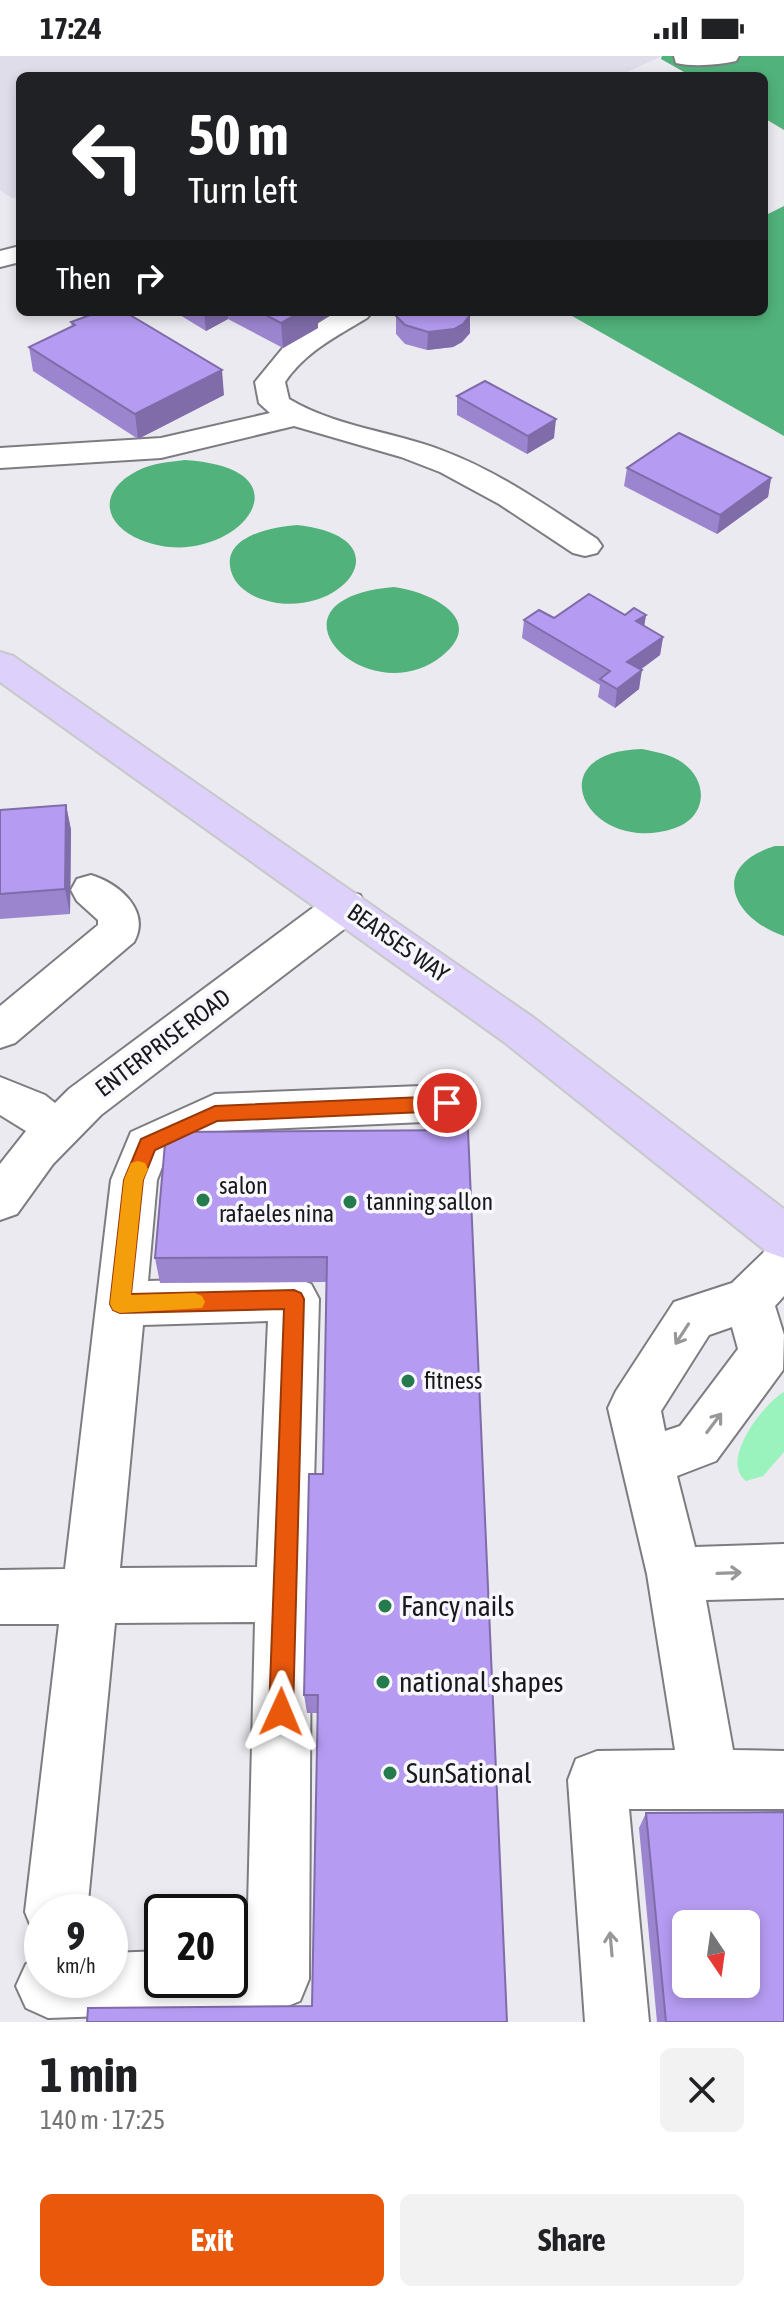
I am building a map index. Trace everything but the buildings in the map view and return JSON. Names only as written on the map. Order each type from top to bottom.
[{"type":"main road","name":"BEARSES WAY","points":[[0,664],[519,1030],[784,1237]]},
{"type":"street","points":[[685,63],[727,56]]},
{"type":"street","points":[[350,316],[295,348],[270,382],[275,403],[294,417],[432,457],[512,497],[585,546]]},
{"type":"street","points":[[0,458],[161,448],[294,417]]},
{"type":"street","points":[[0,1031],[119,931],[119,915],[91,890]]},
{"type":"street","name":"ENTERPRISE ROAD","points":[[0,1200],[18,1172],[57,1130],[115,1078],[345,906]]},
{"type":"street","points":[[0,1095],[29,1108],[57,1130]]},
{"type":"street","points":[[58,1894],[134,1180],[147,1145],[215,1113],[447,1103]]},
{"type":"street","points":[[709,1779],[674,1574],[634,1408],[692,1318],[748,1300],[784,1264]]},
{"type":"street","points":[[120,1304],[294,1299],[283,1594],[278,1979],[128,1990]]},
{"type":"street","points":[[649,1461],[698,1444],[765,1354],[748,1300]]},
{"type":"street","points":[[674,1574],[784,1571]]},
{"type":"street","points":[[0,1597],[283,1594]]},
{"type":"street","points":[[617,2022],[597,1780],[784,1780]]},
{"type":"shaded area","points":[[0,56],[662,56],[628,72],[16,72],[16,197],[11,198],[0,190]]},
{"type":"shaded area","points":[[662,56],[784,56],[784,130],[768,120],[768,72],[684,72],[661,59]]},
{"type":"shaded area","points":[[784,206],[784,436],[572,316],[768,316],[768,214]]},
{"type":"shaded area","points":[[185,460],[226,467],[249,481],[255,499],[247,517],[230,533],[204,544],[174,547],[141,540],[118,525],[112,516],[111,497],[124,479],[149,466]]},
{"type":"shaded area","points":[[297,525],[332,533],[351,546],[356,562],[350,578],[334,592],[312,601],[285,604],[256,597],[244,590],[231,571],[230,559],[234,549],[263,531]]},
{"type":"shaded area","points":[[394,587],[436,601],[456,619],[459,630],[455,642],[442,656],[413,671],[383,672],[356,664],[337,648],[327,630],[331,611],[352,596]]},
{"type":"shaded area","points":[[642,749],[678,760],[697,780],[701,798],[698,808],[686,823],[644,833],[618,829],[598,817],[585,801],[582,783],[589,767],[609,754]]},
{"type":"shaded area","points":[[775,846],[784,846],[784,936],[751,917],[740,905],[735,892],[735,879],[741,866],[754,855]]},
{"type":"shaded area","points":[[784,1392],[784,1452],[763,1476],[746,1481],[739,1472],[741,1447],[765,1408]]},
{"type":"slow traffic","points":[[138,1169],[134,1180],[120,1304],[195,1302]]},
{"type":"place","name":"salon rafaeles nina","points":[[203,1200]]},
{"type":"place","name":"tanning sallon","points":[[350,1202]]},
{"type":"place","name":"fitness","points":[[408,1381]]},
{"type":"place","name":"Fancy nails","points":[[385,1606]]},
{"type":"place","name":"national shapes","points":[[383,1682]]},
{"type":"place","name":"SunSational","points":[[390,1773]]},
{"type":"route","points":[[281,1712],[294,1299],[120,1304],[134,1180],[147,1145],[215,1113],[447,1103]]}]
